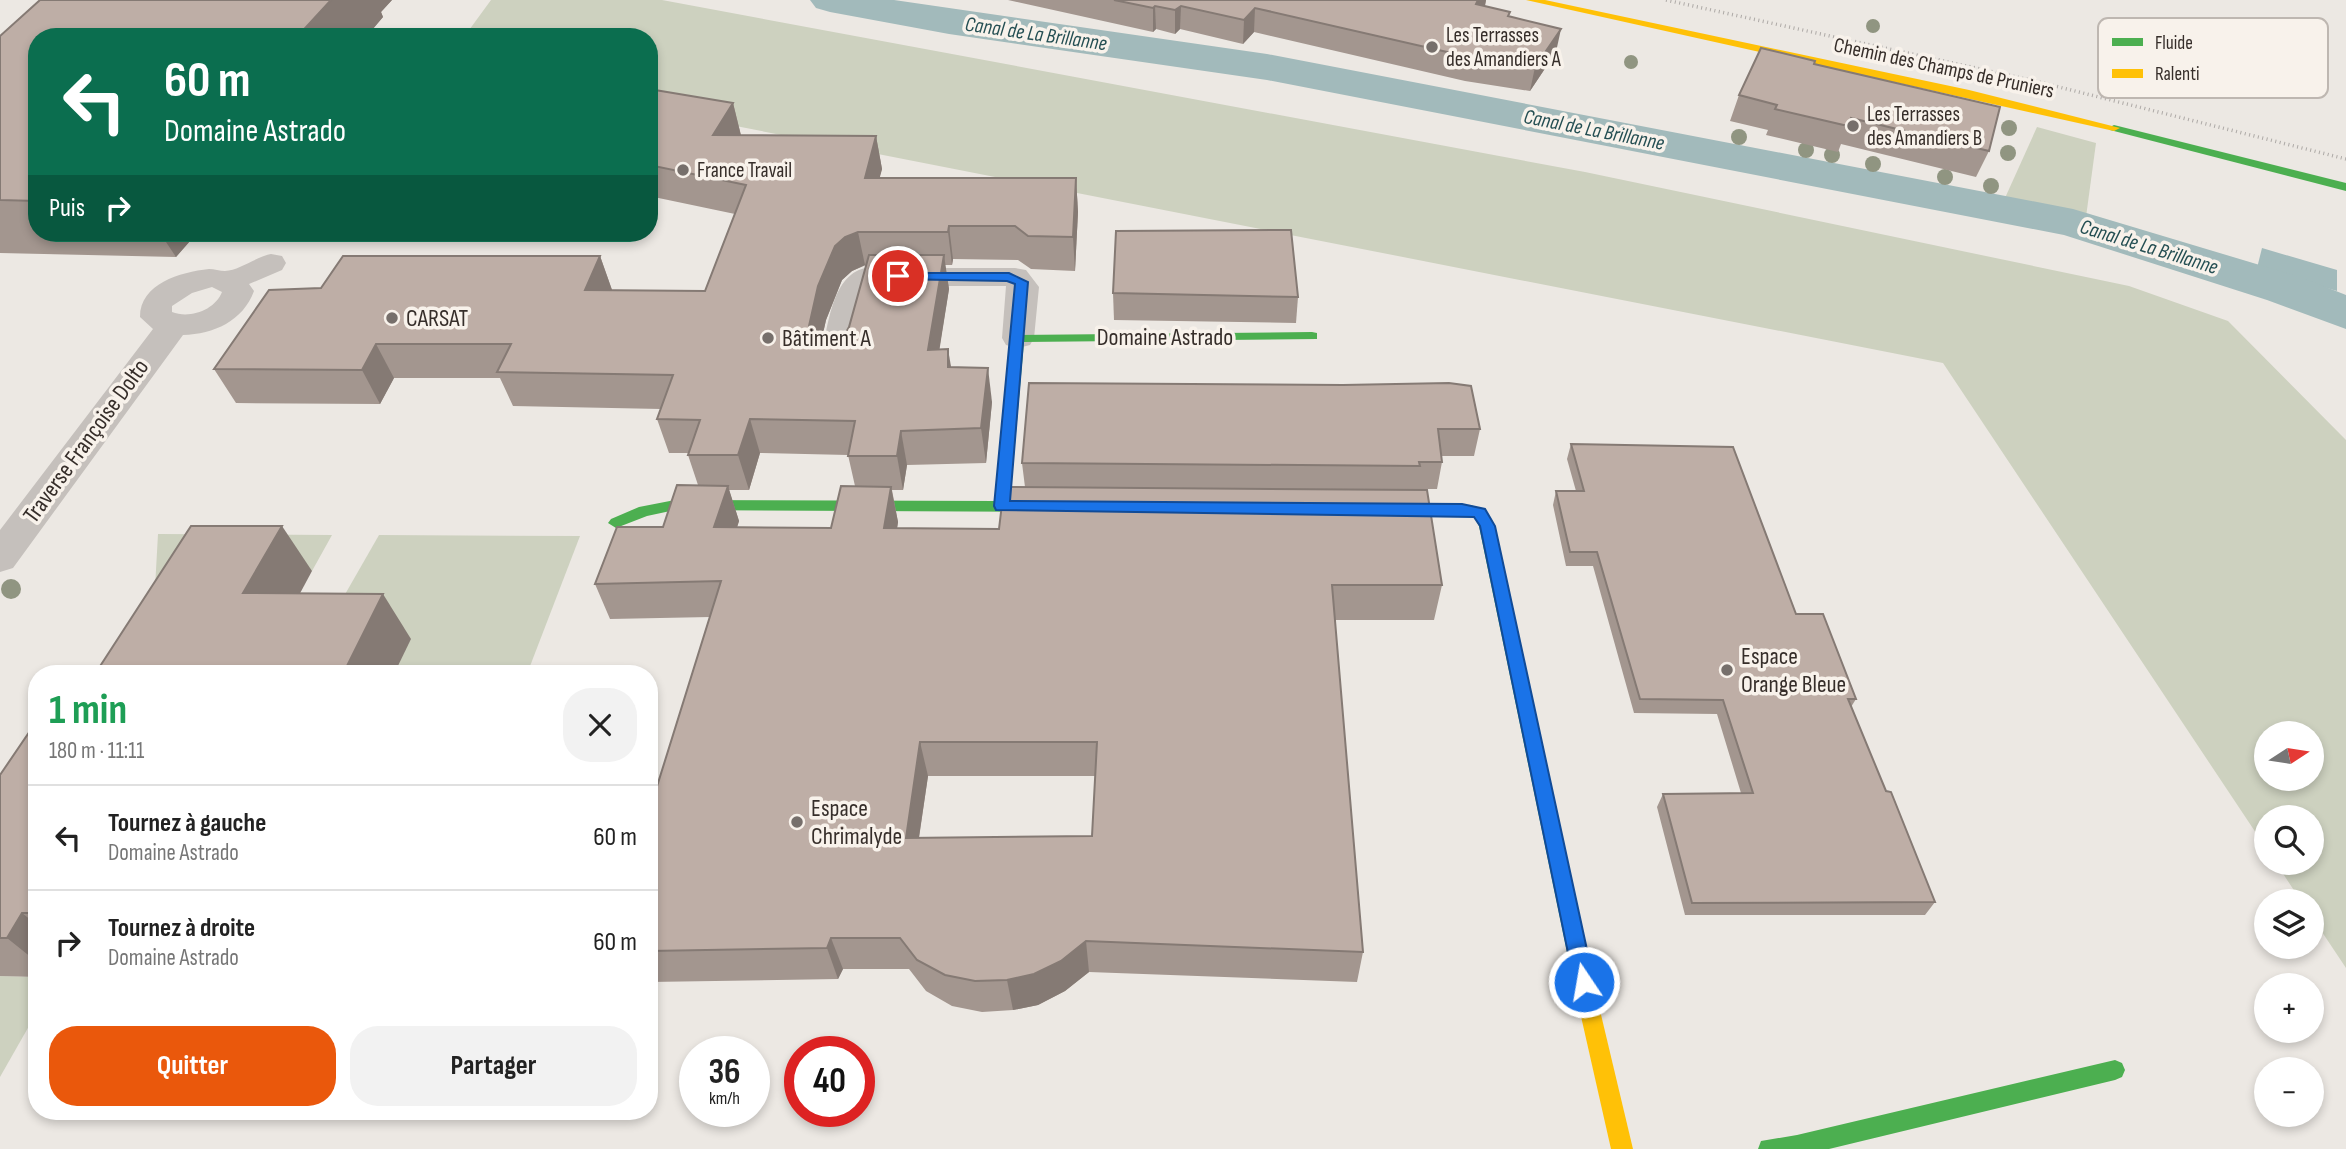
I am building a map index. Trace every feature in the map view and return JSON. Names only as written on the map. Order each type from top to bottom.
[{"type":"street","name":"Chemin des Champs de Pruniers","points":[[1531,0],[1750,50],[1965,91],[2346,187]]},
{"type":"street","name":"Traverse Françoise Dolto","points":[[0,558],[173,325],[162,322],[156,317],[155,311],[169,292],[201,279],[230,281],[271,263]]},
{"type":"street","points":[[838,361],[856,285],[864,277],[1015,278],[1023,287],[1002,506]]},
{"type":"street","name":"Domaine Astrado","points":[[1018,338],[1312,337]]},
{"type":"street","points":[[616,523],[644,511],[675,505],[1071,507]]},
{"type":"street","points":[[1365,509],[1470,510],[1479,513],[1488,526],[1612,1116],[1622,1149]]},
{"type":"street","points":[[1769,1149],[1797,1146],[2115,1070]]},
{"type":"green space","points":[[491,0],[662,0],[1585,172],[2129,286],[2228,321],[2346,440],[2346,968],[2324,935],[2324,889],[2293,889],[2284,875],[2324,875],[2324,805],[2254,805],[2254,830],[1943,363],[658,111],[658,28],[471,28]]},
{"type":"green space","points":[[2037,127],[2096,143],[2086,217],[2005,198]]},
{"type":"green space","points":[[158,534],[332,535],[312,571],[224,571],[154,606]]},
{"type":"green space","points":[[379,535],[580,536],[530,665],[376,665],[320,638]]},
{"type":"green space","points":[[0,976],[28,977],[28,1028],[0,1077]]},
{"type":"water","points":[[2262,248],[2337,270],[2337,291],[2257,268]]},
{"type":"building","points":[[40,0],[331,0],[305,28],[28,28],[28,201],[0,200],[0,36]]},
{"type":"building","points":[[1114,0],[1478,0],[1476,4],[1510,12],[1508,16],[1561,29],[1535,67],[1469,57],[1255,8],[1244,20],[1181,6],[1175,10]]},
{"type":"building","points":[[1761,48],[1815,61],[1814,64],[2000,107],[1989,151],[1851,118],[1848,126],[1775,109],[1777,105],[1739,95]]},
{"type":"building","points":[[658,90],[733,103],[713,135],[876,136],[865,178],[1076,178],[1073,237],[1028,236],[1015,226],[949,226],[948,232],[858,232],[845,237],[835,246],[818,286],[809,326],[815,336],[830,340],[844,336],[849,327],[869,255],[944,255],[928,350],[948,349],[948,367],[988,368],[981,428],[901,431],[897,456],[848,456],[855,421],[750,419],[738,455],[688,455],[700,420],[657,419],[673,375],[497,372],[511,344],[376,344],[362,370],[214,369],[269,290],[321,288],[343,256],[600,256],[585,290],[705,291],[746,185],[658,167]]},
{"type":"building","points":[[1291,230],[1298,297],[1113,293],[1116,231]]},
{"type":"building","points":[[1029,383],[1449,383],[1471,386],[1480,429],[1438,429],[1442,462],[1419,462],[1420,466],[1022,463]]},
{"type":"building","name":"Espace Orange Bleue","points":[[1571,444],[1733,447],[1796,614],[1823,614],[1856,699],[1848,699],[1886,791],[1891,792],[1935,902],[1692,903],[1663,794],[1753,793],[1723,700],[1640,699],[1597,552],[1570,552],[1556,491],[1584,491]]},
{"type":"building","points":[[677,485],[728,486],[714,527],[831,528],[841,486],[891,487],[884,528],[999,529],[1004,487],[1427,490],[1442,585],[1332,585],[1363,952],[1086,941],[1061,961],[1034,974],[1007,980],[975,981],[945,975],[917,960],[900,938],[831,938],[827,948],[658,951],[658,783],[721,581],[595,584],[617,527],[663,527]],"holes":[[[920,742],[1097,742],[1092,836],[906,838]]]},
{"type":"building","points":[[191,526],[282,526],[243,593],[383,594],[348,665],[101,665]]},
{"type":"building","points":[[28,734],[28,913],[22,913],[7,938],[0,938],[0,775]]},
{"type":"waterway","name":"Canal de La Brillanne","points":[[830,0],[949,22],[1267,67],[2073,223],[2285,289],[2346,313]]},
{"type":"railway","points":[[1666,0],[2098,97]]},
{"type":"railway","points":[[2103,98],[2346,159]]},
{"type":"traffic: fast","points":[[2114,128],[2346,187]]},
{"type":"traffic: fast","points":[[1053,507],[1002,506],[1018,338],[1312,336]]},
{"type":"traffic: fast","points":[[616,523],[644,511],[675,505],[1002,506]]},
{"type":"traffic: fast","points":[[1379,509],[1470,510],[1479,513],[1487,526],[1583,981]]},
{"type":"traffic: fast","points":[[1769,1149],[1797,1146],[2115,1070]]},
{"type":"traffic: slow","points":[[1531,0],[2114,128]]},
{"type":"traffic: slow","points":[[1583,981],[1622,1149]]},
{"type":"place","name":"Les Terrasses des Amandiers A","points":[[1432,47]]},
{"type":"place","name":"Les Terrasses des Amandiers B","points":[[1853,126]]},
{"type":"place","name":"France Travail","points":[[683,170]]},
{"type":"place","name":"CARSAT","points":[[392,318]]},
{"type":"place","name":"Bâtiment A","points":[[768,338]]},
{"type":"place","name":"Espace Orange Bleue","points":[[1727,670]]},
{"type":"place","name":"Espace Chrimalyde","points":[[797,822]]},
{"type":"route","points":[[898,276],[1009,277],[1022,282],[1002,506],[1462,509],[1479,513],[1484,518],[1488,526],[1584,982]]}]
